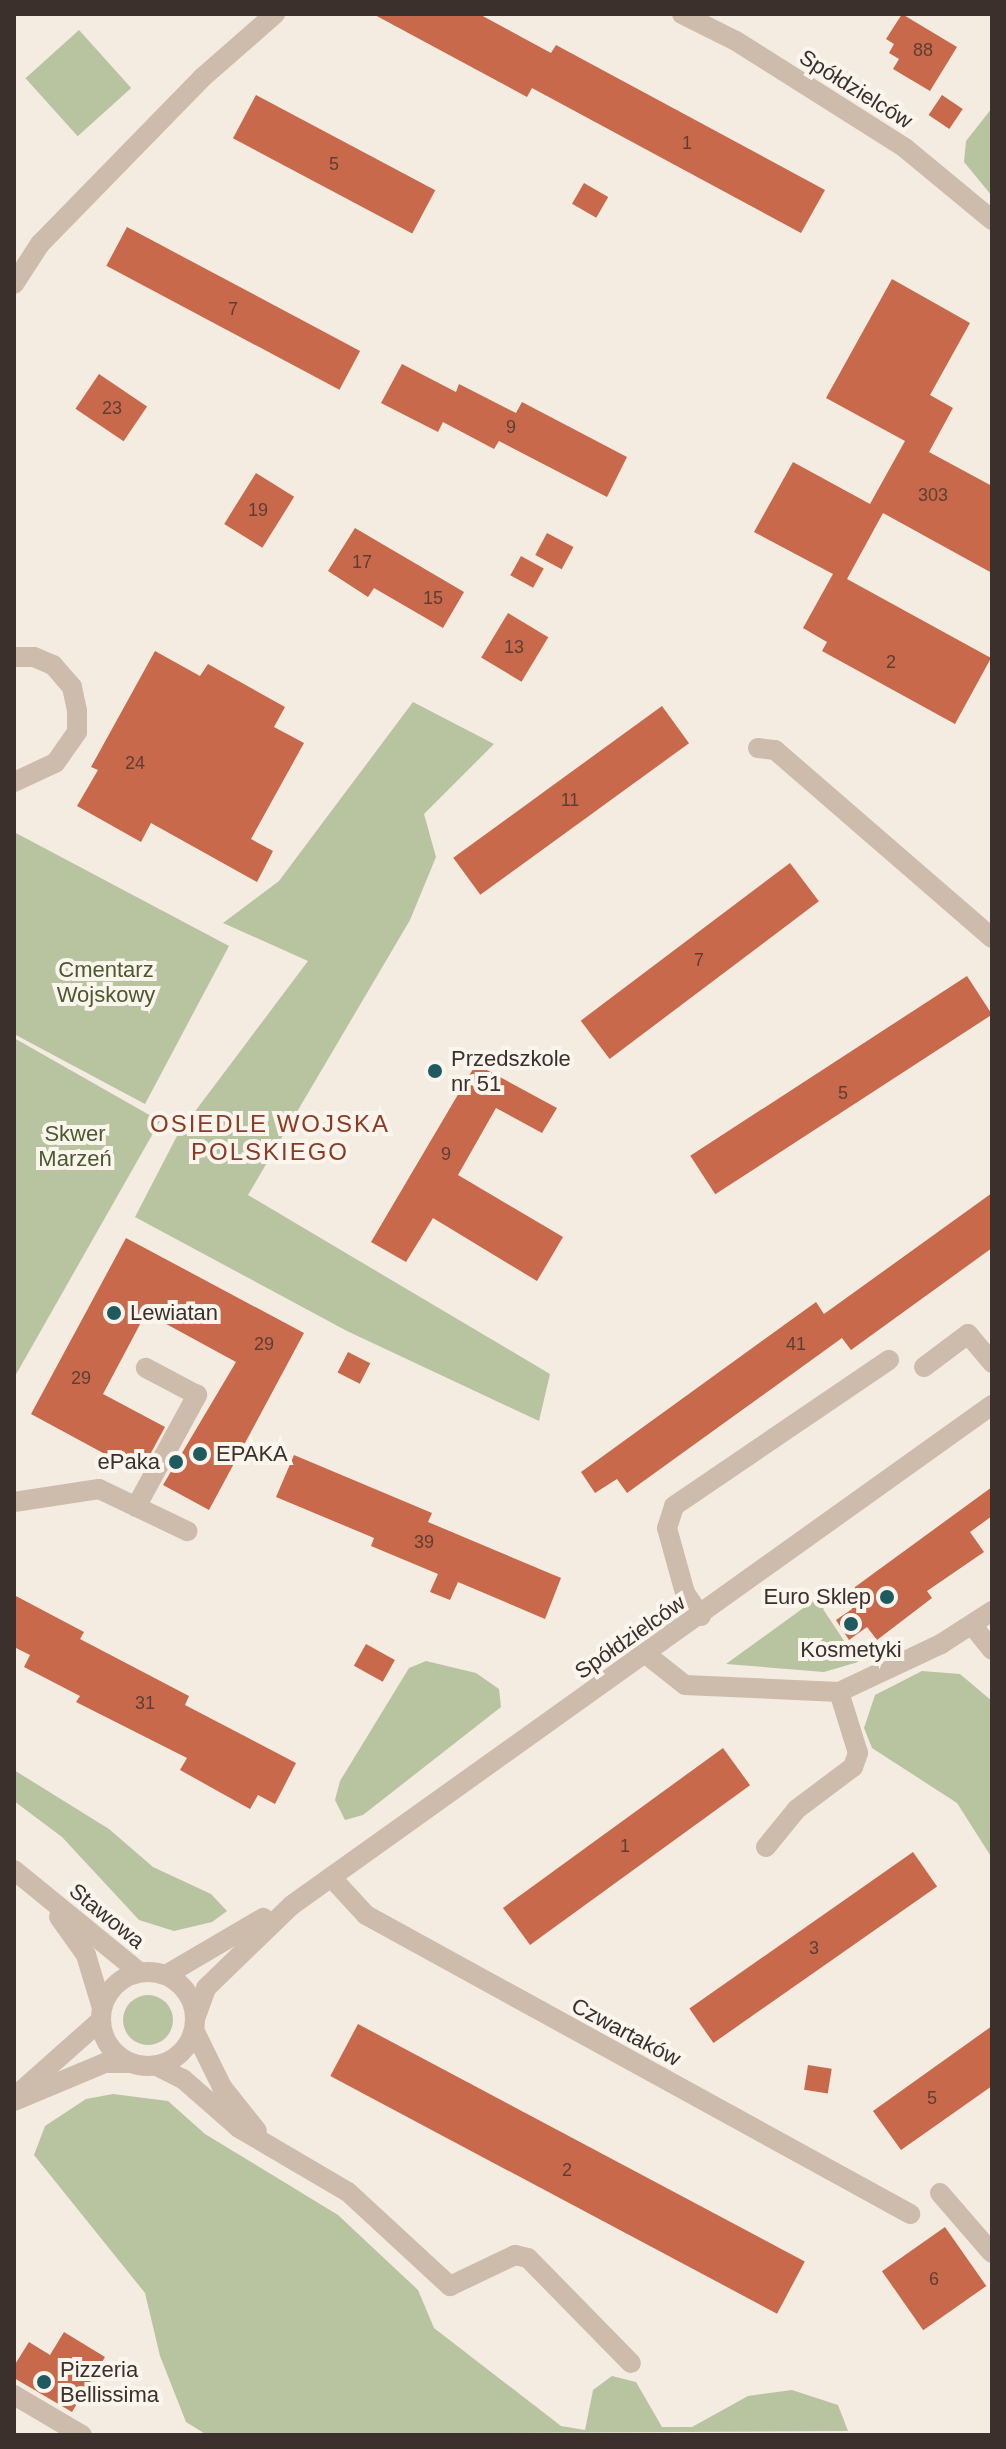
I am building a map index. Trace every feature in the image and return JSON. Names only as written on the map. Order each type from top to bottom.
[{"type":"street","points":[[14,284],[40,244],[203,77],[275,14]]},
{"type":"street","name":"Spółdzielców","points":[[682,14],[736,41],[905,148],[992,220]]},
{"type":"street","points":[[14,657],[34,657],[53,665],[72,687],[77,732],[55,763],[14,782]]},
{"type":"street","points":[[758,748],[775,750],[992,938]]},
{"type":"street","points":[[924,1367],[968,1334],[992,1363]]},
{"type":"street","points":[[701,1616],[685,1593],[667,1528],[674,1506],[889,1360]]},
{"type":"street","points":[[136,1507],[197,1395],[146,1368]]},
{"type":"street","name":"Spółdzielców","points":[[166,1975],[292,1905],[647,1655],[992,1405]]},
{"type":"street","points":[[14,1502],[99,1489],[187,1531]]},
{"type":"street","points":[[647,1655],[685,1685],[839,1692],[972,1625],[992,1611]]},
{"type":"street","points":[[972,1625],[992,1650]]},
{"type":"street","points":[[766,1847],[797,1809],[853,1767],[858,1753],[839,1692]]},
{"type":"street","name":"Stawowa","points":[[14,1870],[139,1972]]},
{"type":"street","name":"Czwartaków","points":[[331,1877],[366,1915],[910,2214]]},
{"type":"street","name":"Stawowa","points":[[45,1897],[86,1955],[101,2014]]},
{"type":"street","name":"Spółdzielców","points":[[195,2023],[206,1988],[292,1905]]},
{"type":"street","points":[[14,2101],[101,2014],[115,1984],[139,1972],[166,1975],[187,1991],[195,2023],[222,2087],[264,2141]]},
{"type":"street","points":[[101,2014],[109,2047],[131,2063]]},
{"type":"street","points":[[157,2066],[181,2053],[195,2023]]},
{"type":"street","points":[[14,2101],[105,2063],[157,2066],[183,2079],[239,2128],[348,2192],[450,2286],[515,2255],[528,2258],[631,2363]]},
{"type":"street","points":[[940,2193],[992,2253]]},
{"type":"street","points":[[14,2395],[82,2435]]},
{"type":"green space","points":[[79,30],[131,88],[78,136],[25,78]]},
{"type":"green space","points":[[992,108],[992,196],[964,162],[966,141]]},
{"type":"green space","points":[[413,702],[494,744],[424,814],[436,857],[410,920],[248,1195],[550,1374],[539,1421],[347,1331],[135,1217],[178,1134],[308,961],[223,923],[279,881]]},
{"type":"green space","name":"Cmentarz Wojskowy","points":[[14,832],[229,946],[145,1104],[14,1034]]},
{"type":"green space","name":"Skwer Marzeń","points":[[14,1038],[160,1121],[14,1378]]},
{"type":"green space","points":[[824,1593],[829,1604],[823,1609],[858,1662],[824,1672],[726,1664]]},
{"type":"green space","points":[[426,1661],[476,1673],[499,1689],[501,1707],[363,1815],[345,1820],[335,1800],[340,1781],[409,1668]]},
{"type":"green space","points":[[922,1671],[960,1674],[992,1701],[992,1858],[957,1803],[872,1748],[864,1728],[875,1695]]},
{"type":"green space","points":[[14,1770],[109,1829],[153,1867],[211,1894],[227,1911],[212,1922],[174,1931],[139,1920],[62,1837],[14,1801]]},
{"type":"green space","points":[[148,1995],[165,2003],[173,2020],[165,2037],[148,2045],[131,2037],[123,2020],[131,2003]]},
{"type":"green space","points":[[113,2094],[168,2101],[205,2134],[338,2215],[418,2290],[434,2328],[561,2426],[585,2430],[593,2390],[612,2376],[636,2382],[662,2427],[692,2427],[748,2396],[792,2390],[838,2405],[848,2431],[207,2435],[186,2422],[160,2356],[145,2293],[34,2155],[45,2126],[86,2099]]},
{"type":"building","points":[[373,14],[479,14],[551,53],[556,45],[825,190],[801,233],[532,88],[527,97]]},
{"type":"building","points":[[902,14],[957,47],[930,91],[893,69],[899,59],[889,53],[894,44],[886,39]]},
{"type":"building","points":[[256,95],[435,190],[412,234],[233,138]]},
{"type":"building","points":[[942,95],[963,109],[949,129],[929,115]]},
{"type":"building","points":[[584,183],[608,197],[596,218],[572,204]]},
{"type":"building","points":[[127,227],[360,351],[339,390],[106,266]]},
{"type":"building","points":[[892,279],[970,323],[930,395],[953,408],[929,452],[992,486],[992,573],[883,513],[847,579],[991,658],[955,724],[822,651],[827,642],[803,628],[833,574],[754,532],[793,462],[870,504],[905,441],[826,398]]},
{"type":"building","points":[[402,364],[456,392],[459,384],[516,413],[522,402],[627,457],[607,497],[499,441],[494,449],[443,422],[438,432],[381,403]]},
{"type":"building","points":[[99,374],[147,406],[124,441],[76,409]]},
{"type":"building","points":[[256,473],[294,497],[262,548],[224,524]]},
{"type":"building","points":[[355,528],[464,592],[443,628],[374,588],[368,597],[328,571]]},
{"type":"building","points":[[547,533],[573,547],[562,569],[535,555]]},
{"type":"building","points":[[521,556],[544,569],[533,588],[510,575]]},
{"type":"building","points":[[508,613],[548,637],[522,682],[481,658]]},
{"type":"building","points":[[155,651],[200,676],[208,664],[285,707],[274,727],[304,743],[251,839],[273,851],[257,882],[151,823],[141,842],[77,806],[98,770],[91,767]]},
{"type":"building","points":[[662,706],[689,743],[480,895],[453,858]]},
{"type":"building","points":[[790,863],[819,901],[610,1059],[581,1021]]},
{"type":"building","points":[[967,976],[992,1015],[715,1194],[690,1156]]},
{"type":"building","points":[[476,1064],[557,1108],[542,1133],[496,1108],[458,1175],[563,1237],[537,1281],[433,1218],[406,1262],[371,1242]]},
{"type":"building","points":[[992,1193],[992,1248],[851,1350],[842,1338],[627,1493],[617,1479],[595,1493],[581,1472],[816,1302],[824,1314]]},
{"type":"building","points":[[126,1238],[304,1333],[209,1510],[163,1485],[236,1362],[146,1313],[103,1394],[165,1427],[140,1473],[31,1414]]},
{"type":"building","points":[[348,1352],[370,1363],[360,1384],[338,1372]]},
{"type":"building","points":[[294,1455],[432,1513],[428,1522],[561,1578],[545,1619],[458,1582],[450,1600],[430,1592],[438,1574],[371,1546],[374,1538],[276,1497]]},
{"type":"building","points":[[992,1487],[992,1516],[970,1532],[984,1552],[927,1591],[932,1598],[877,1640],[867,1627],[849,1640],[836,1620],[852,1609],[855,1587]]},
{"type":"building","points":[[14,1595],[84,1632],[80,1639],[189,1696],[185,1705],[296,1763],[275,1804],[258,1795],[250,1809],[180,1770],[187,1758],[76,1702],[80,1696],[24,1667],[30,1655],[14,1647]]},
{"type":"building","points":[[366,1644],[395,1660],[383,1682],[354,1666]]},
{"type":"building","points":[[723,1748],[750,1785],[530,1945],[503,1908]]},
{"type":"building","points":[[913,1852],[937,1886],[713,2043],[689,2009]]},
{"type":"building","points":[[358,2024],[805,2262],[777,2314],[330,2076]]},
{"type":"building","points":[[992,2026],[992,2086],[901,2150],[873,2111]]},
{"type":"building","points":[[808,2065],[832,2069],[828,2093],[804,2090]]},
{"type":"building","points":[[945,2227],[986,2286],[923,2330],[882,2271]]},
{"type":"building","points":[[64,2332],[105,2357],[72,2412],[14,2378],[14,2366],[29,2342],[50,2355]]},
{"type":"place","name":"Przedszkole nr 51","points":[[435,1071]]},
{"type":"place","name":"Lewiatan","points":[[114,1313]]},
{"type":"place","name":"EPAKA","points":[[200,1454]]},
{"type":"place","name":"ePaka","points":[[176,1462]]},
{"type":"place","name":"Euro Sklep","points":[[887,1597]]},
{"type":"place","name":"Kosmetyki","points":[[851,1624]]},
{"type":"place","name":"Pizzeria Bellissima","points":[[44,2382]]},
{"type":"district","name":"OSIEDLE WOJSKA POLSKIEGO","points":[[270,1138]]}]
